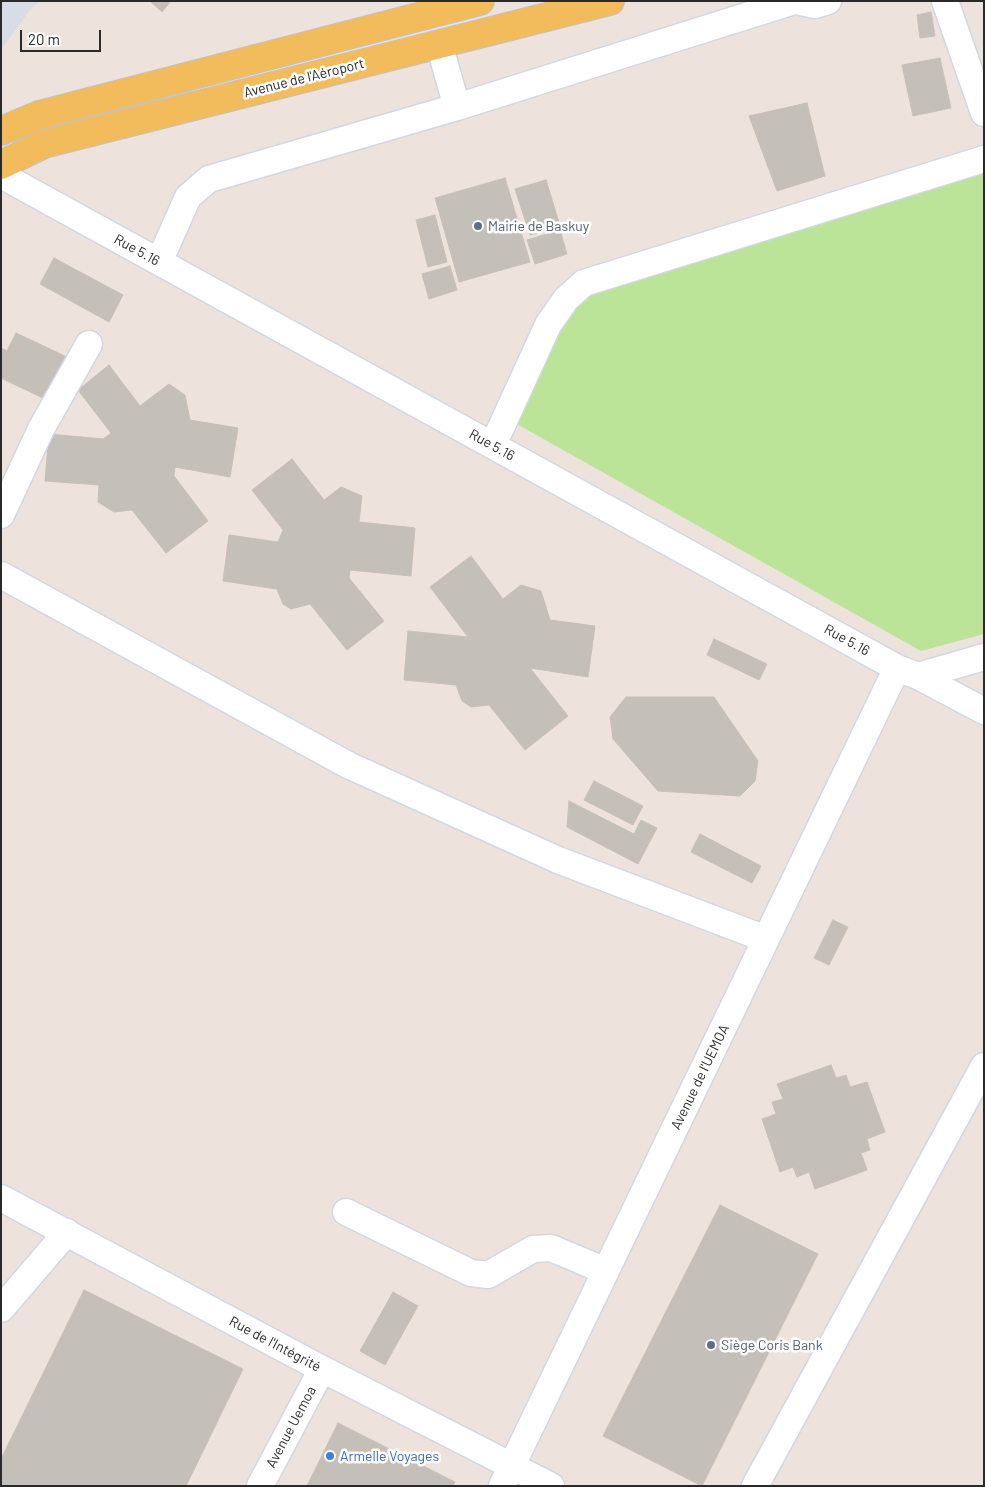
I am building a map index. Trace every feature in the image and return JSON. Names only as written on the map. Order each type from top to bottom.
[{"type":"main road","name":"Avenue de l'Aéroport","points":[[1,165],[44,144],[610,1]]},
{"type":"main road","points":[[1,131],[39,115],[465,3],[467,38]]},
{"type":"street","points":[[159,262],[188,197],[208,179],[457,107],[795,1],[815,5],[828,1]]},
{"type":"street","points":[[945,1],[984,113]]},
{"type":"street","points":[[439,44],[457,107]]},
{"type":"street","points":[[493,445],[548,325],[566,299],[584,283],[984,159]]},
{"type":"street","name":"Rue 5.16","points":[[1,175],[908,672],[984,711]]},
{"type":"street","points":[[1,515],[41,430],[89,344]]},
{"type":"street","points":[[1,575],[348,765],[558,860],[766,939]]},
{"type":"street","points":[[908,672],[984,657]]},
{"type":"street","name":"Avenue de l'UEMOA","points":[[507,1476],[766,939],[908,672]]},
{"type":"street","points":[[755,1486],[984,1066]]},
{"type":"street","name":"Rue de l'Intégrité","points":[[1,1198],[322,1369],[507,1476],[551,1486]]},
{"type":"street","points":[[346,1212],[471,1274],[488,1275],[533,1248],[551,1248],[606,1271]]},
{"type":"street","points":[[1,1309],[67,1232]]},
{"type":"street","name":"Avenue Uemoa","points":[[260,1486],[322,1369]]},
{"type":"shaded area","points":[[1,1],[40,1],[30,10],[1,50]]},
{"type":"green space","points":[[984,173],[984,634],[921,651],[515,423],[577,296]]},
{"type":"building","points":[[150,1],[171,1],[162,12]]},
{"type":"building","points":[[931,12],[935,36],[920,38],[917,15]]},
{"type":"building","points":[[940,58],[951,108],[913,116],[902,65]]},
{"type":"building","points":[[807,103],[825,176],[777,191],[749,116]]},
{"type":"building","points":[[505,178],[530,262],[459,282],[435,198]]},
{"type":"building","points":[[546,180],[560,226],[530,235],[515,189]]},
{"type":"building","points":[[435,215],[447,262],[428,267],[416,220]]},
{"type":"building","points":[[560,230],[567,254],[535,264],[527,240]]},
{"type":"building","points":[[54,258],[123,295],[109,322],[40,284]]},
{"type":"building","points":[[450,266],[457,290],[429,299],[422,274]]},
{"type":"building","points":[[16,333],[69,358],[49,401],[1,378],[1,348],[7,351]]},
{"type":"building","points":[[109,365],[140,406],[169,384],[185,395],[190,420],[238,428],[230,477],[175,467],[174,476],[208,521],[166,553],[132,510],[114,512],[98,502],[99,485],[45,481],[49,434],[103,439],[111,433],[78,390]]},
{"type":"building","points":[[292,459],[324,500],[341,487],[362,496],[359,522],[415,528],[411,576],[350,570],[349,578],[384,621],[347,650],[310,604],[291,609],[283,604],[277,589],[223,581],[229,535],[278,542],[283,530],[252,490]]},
{"type":"building","points":[[471,556],[503,599],[521,585],[541,591],[550,620],[595,626],[588,677],[530,668],[568,716],[525,750],[489,705],[471,707],[462,701],[456,685],[404,680],[408,631],[468,637],[430,587]]},
{"type":"building","points":[[714,639],[767,664],[759,680],[707,655]]},
{"type":"building","points":[[626,697],[714,697],[758,761],[755,781],[740,796],[658,791],[613,739],[610,717]]},
{"type":"building","points":[[594,781],[643,806],[633,825],[584,800]]},
{"type":"building","points":[[569,801],[634,834],[641,820],[657,828],[638,864],[567,827]]},
{"type":"building","points":[[700,834],[761,866],[752,883],[691,852]]},
{"type":"building","points":[[833,920],[848,927],[829,965],[814,958]]},
{"type":"building","points":[[831,1065],[836,1078],[846,1075],[850,1087],[867,1082],[885,1132],[867,1139],[870,1150],[861,1153],[867,1170],[815,1189],[809,1172],[797,1177],[793,1167],[780,1172],[762,1119],[776,1114],[772,1102],[783,1099],[777,1084]]},
{"type":"building","name":"Siège Coris Bank","points":[[720,1205],[818,1254],[702,1486],[603,1436]]},
{"type":"building","points":[[84,1290],[243,1369],[186,1486],[1,1486],[1,1459]]},
{"type":"building","points":[[393,1292],[418,1306],[385,1365],[360,1351]]},
{"type":"building","points":[[338,1423],[455,1482],[453,1486],[307,1486]]},
{"type":"place","name":"Mairie de Baskuy","points":[[478,226]]},
{"type":"place","name":"Siège Coris Bank","points":[[711,1345]]},
{"type":"place","name":"Armelle Voyages","points":[[330,1456]]}]
